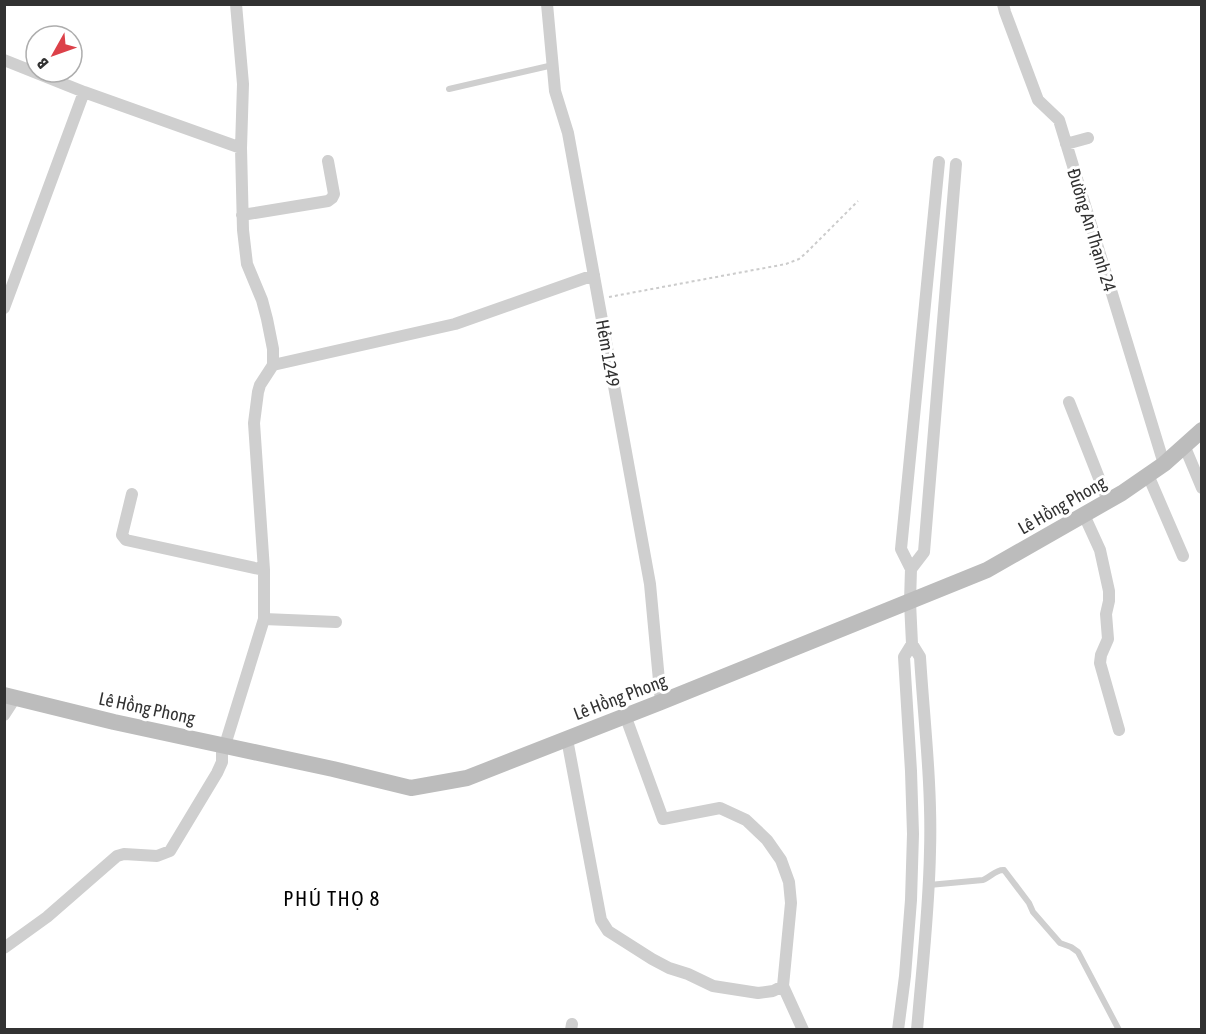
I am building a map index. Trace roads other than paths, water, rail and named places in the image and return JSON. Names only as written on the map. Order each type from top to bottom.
[{"type":"street","points":[[4,948],[47,917],[117,856],[124,854],[157,856],[170,851],[222,762],[222,752],[264,619],[264,570],[254,423],[258,392],[273,365],[273,349],[262,300],[247,264],[242,215],[243,84],[236,4]]},
{"type":"street","name":"Hẻm 1249","points":[[547,4],[555,91],[568,133],[650,584],[661,702]]},
{"type":"street","name":"Đường An Thạnh 24","points":[[1004,4],[1038,100],[1059,120],[1164,464]]},
{"type":"street","points":[[4,60],[84,92],[241,148]]},
{"type":"street","points":[[4,308],[84,92]]},
{"type":"street","points":[[1066,144],[1088,138]]},
{"type":"street","points":[[242,215],[328,201],[334,194],[328,161]]},
{"type":"street","points":[[917,1029],[928,913],[930,848],[928,785],[920,657],[912,644],[911,569],[901,549],[939,162]]},
{"type":"street","points":[[911,569],[924,552],[956,164]]},
{"type":"street","points":[[273,365],[455,324],[594,275]]},
{"type":"street","points":[[921,342],[941,342]]},
{"type":"street","points":[[1069,402],[1108,501]]},
{"type":"street","name":"Lê Hồng Phong","points":[[10,697],[411,788],[467,778],[987,570],[1108,501],[1148,475],[1164,464],[1202,429]]},
{"type":"street","points":[[1184,445],[1202,489]]},
{"type":"street","points":[[1148,475],[1183,556]]},
{"type":"street","points":[[132,494],[122,535],[126,540],[264,570]]},
{"type":"street","points":[[1084,515],[1100,549],[1109,591],[1106,614],[1108,639],[1100,663],[1119,730]]},
{"type":"street","points":[[264,619],[336,622]]},
{"type":"street","points":[[898,1029],[905,976],[913,834],[904,657],[912,644]]},
{"type":"street","points":[[4,715],[10,697]]},
{"type":"street","points":[[625,716],[663,819],[720,808],[746,820],[767,840],[781,860],[789,882],[791,903],[783,986],[803,1029]]},
{"type":"street","points":[[567,739],[601,920],[608,931],[669,968],[713,986],[758,993],[772,991],[783,986]]},
{"type":"street","points":[[911,886],[929,885]]},
{"type":"lane","points":[[449,89],[553,65]]},
{"type":"lane","points":[[929,885],[983,880],[996,871],[1004,870],[1029,903],[1033,912],[1060,944],[1078,952],[1119,1029]]},
{"type":"district","name":"PHÚ THỌ 8","points":[[332,898]]}]
